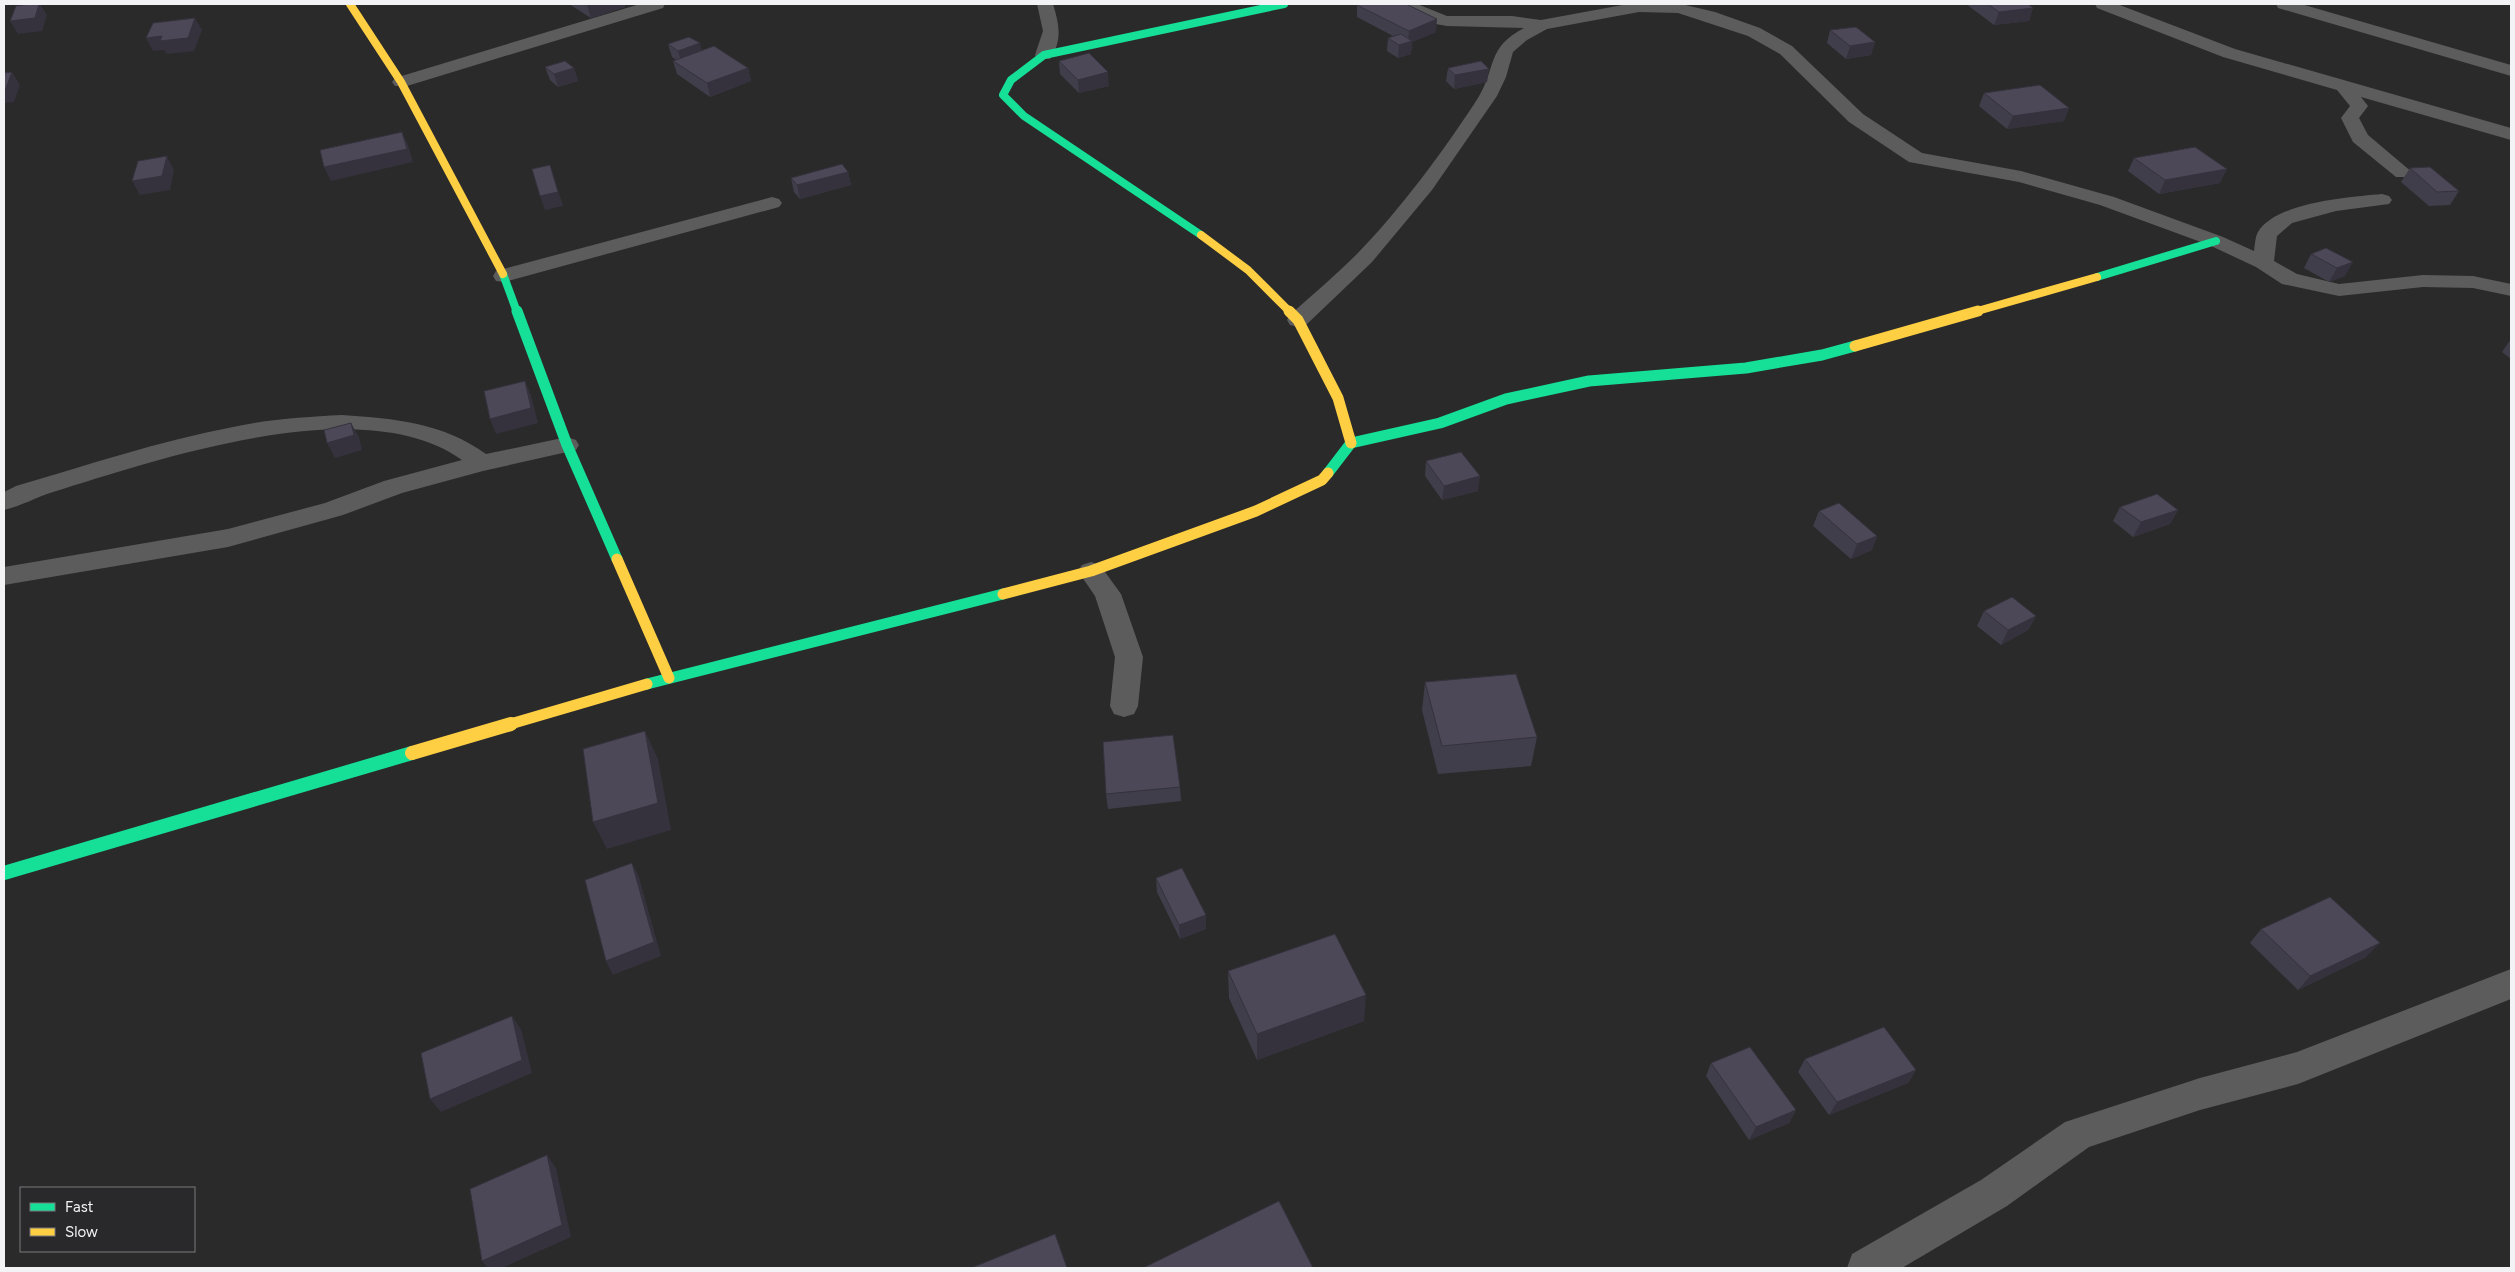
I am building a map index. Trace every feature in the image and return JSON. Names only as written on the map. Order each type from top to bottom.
[{"type":"street","points":[[350,4],[401,82],[504,276],[567,445],[669,678]]},
{"type":"street","points":[[401,82],[658,4]]},
{"type":"street","points":[[1044,4],[1052,31],[1044,55]]},
{"type":"street","points":[[1284,4],[1044,55],[1012,80],[1003,95],[1024,116],[1203,237],[1248,270],[1298,320],[1338,398],[1351,444]]},
{"type":"street","points":[[1404,4],[1436,19],[1447,21],[1512,21],[1541,25]]},
{"type":"street","points":[[2103,4],[2228,54],[2511,134]]},
{"type":"street","points":[[2284,4],[2511,71]]},
{"type":"street","points":[[1298,320],[1371,251],[1425,186],[1484,103],[1497,77],[1505,50],[1521,36],[1541,25],[1576,17],[1639,8],[1678,8],[1709,16],[1754,32],[1786,50],[1856,118],[1916,158],[2021,177],[2107,201],[2216,241],[2263,263],[2290,279],[2339,290],[2423,281],[2473,282],[2511,290]]},
{"type":"street","points":[[2345,88],[2359,106],[2350,118],[2360,138],[2404,173]]},
{"type":"street","points":[[2263,263],[2267,234],[2285,219],[2335,205],[2382,200]]},
{"type":"street","points":[[504,276],[772,203]]},
{"type":"street","points":[[4,873],[669,678],[850,634],[1091,571],[1256,510],[1322,480],[1351,444],[1440,423],[1506,399],[1589,381],[1746,368],[1822,355],[2216,241]]},
{"type":"street","points":[[4,502],[34,489],[239,431],[321,424],[382,425],[409,428],[446,440],[482,463]]},
{"type":"street","points":[[4,576],[228,538],[334,509],[393,487],[482,463],[567,445]]},
{"type":"street","points":[[1091,571],[1108,594],[1129,657],[1124,706]]},
{"type":"street","points":[[1866,1268],[1994,1193],[2078,1134],[2200,1094],[2298,1068],[2511,984]]},
{"type":"building","points":[[39,4],[35,18],[10,21],[16,6]]},
{"type":"building","points":[[1406,4],[1437,19],[1409,31],[1357,5]]},
{"type":"building","points":[[1988,4],[2028,4],[2033,8],[1999,12]]},
{"type":"building","points":[[195,18],[188,38],[160,41],[162,36],[146,38],[153,23]]},
{"type":"building","points":[[1856,27],[1875,42],[1850,46],[1830,30]]},
{"type":"building","points":[[1401,34],[1412,41],[1399,45],[1388,38]]},
{"type":"building","points":[[689,37],[700,43],[678,51],[668,44]]},
{"type":"building","points":[[714,46],[748,68],[707,83],[673,61]]},
{"type":"building","points":[[1089,53],[1108,72],[1078,80],[1059,61]]},
{"type":"building","points":[[565,61],[574,68],[554,74],[545,67]]},
{"type":"building","points":[[1481,61],[1489,69],[1455,75],[1448,68]]},
{"type":"building","points":[[12,72],[6,88],[4,89],[4,73]]},
{"type":"building","points":[[2040,85],[2069,108],[2013,116],[1984,93]]},
{"type":"building","points":[[402,132],[407,149],[324,167],[320,150]]},
{"type":"building","points":[[2195,147],[2227,169],[2165,180],[2134,158]]},
{"type":"building","points":[[167,156],[162,176],[132,181],[138,161]]},
{"type":"building","points":[[842,164],[848,172],[797,185],[791,178]]},
{"type":"building","points":[[550,165],[558,192],[540,196],[532,169]]},
{"type":"building","points":[[2430,167],[2459,191],[2437,192],[2410,168]]},
{"type":"building","points":[[2326,248],[2353,262],[2337,268],[2311,254]]},
{"type":"building","points":[[525,381],[531,408],[490,419],[484,391]]},
{"type":"building","points":[[351,423],[354,435],[327,443],[324,430]]},
{"type":"building","points":[[1461,452],[1480,476],[1444,486],[1426,461]]},
{"type":"building","points":[[2157,494],[2178,510],[2141,522],[2120,507]]},
{"type":"building","points":[[1839,503],[1877,536],[1857,544],[1819,511]]},
{"type":"building","points":[[2012,597],[2036,616],[2008,630],[1984,611]]},
{"type":"building","points":[[1516,674],[1537,737],[1442,746],[1425,682]]},
{"type":"building","points":[[645,731],[658,803],[593,822],[583,749]]},
{"type":"building","points":[[1173,735],[1180,787],[1106,794],[1103,742]]},
{"type":"building","points":[[632,863],[654,942],[606,961],[585,880]]},
{"type":"building","points":[[1182,868],[1206,915],[1179,925],[1156,878]]},
{"type":"building","points":[[2330,897],[2380,943],[2310,976],[2261,929]]},
{"type":"building","points":[[1335,934],[1366,995],[1257,1034],[1228,971]]},
{"type":"building","points":[[512,1016],[522,1060],[430,1099],[421,1053]]},
{"type":"building","points":[[1884,1027],[1916,1070],[1837,1102],[1805,1059]]},
{"type":"building","points":[[1750,1047],[1796,1110],[1756,1127],[1711,1063]]},
{"type":"building","points":[[547,1155],[562,1225],[482,1261],[470,1189]]},
{"type":"building","points":[[1279,1201],[1313,1268],[1143,1268]]},
{"type":"building","points":[[1055,1234],[1067,1268],[971,1268]]},
{"type":"traffic: fast","points":[[1201,235],[1024,116],[1003,95],[1011,80],[1044,55],[1284,4]]},
{"type":"traffic: fast","points":[[2097,277],[2216,241]]},
{"type":"traffic: fast","points":[[503,274],[567,445],[617,559]]},
{"type":"traffic: fast","points":[[1328,473],[1351,443],[1440,423],[1506,399],[1589,381],[1746,368],[1822,355],[1855,346]]},
{"type":"traffic: fast","points":[[647,684],[1003,594]]},
{"type":"traffic: fast","points":[[4,873],[412,753]]},
{"type":"traffic: slow","points":[[350,4],[401,82],[503,274]]},
{"type":"traffic: slow","points":[[1201,235],[1248,270],[1298,320],[1338,398],[1351,443]]},
{"type":"traffic: slow","points":[[1855,346],[2097,277]]},
{"type":"traffic: slow","points":[[1003,594],[1091,571],[1256,511],[1322,480],[1328,473]]},
{"type":"traffic: slow","points":[[617,559],[669,678]]},
{"type":"traffic: slow","points":[[412,753],[647,684]]}]
